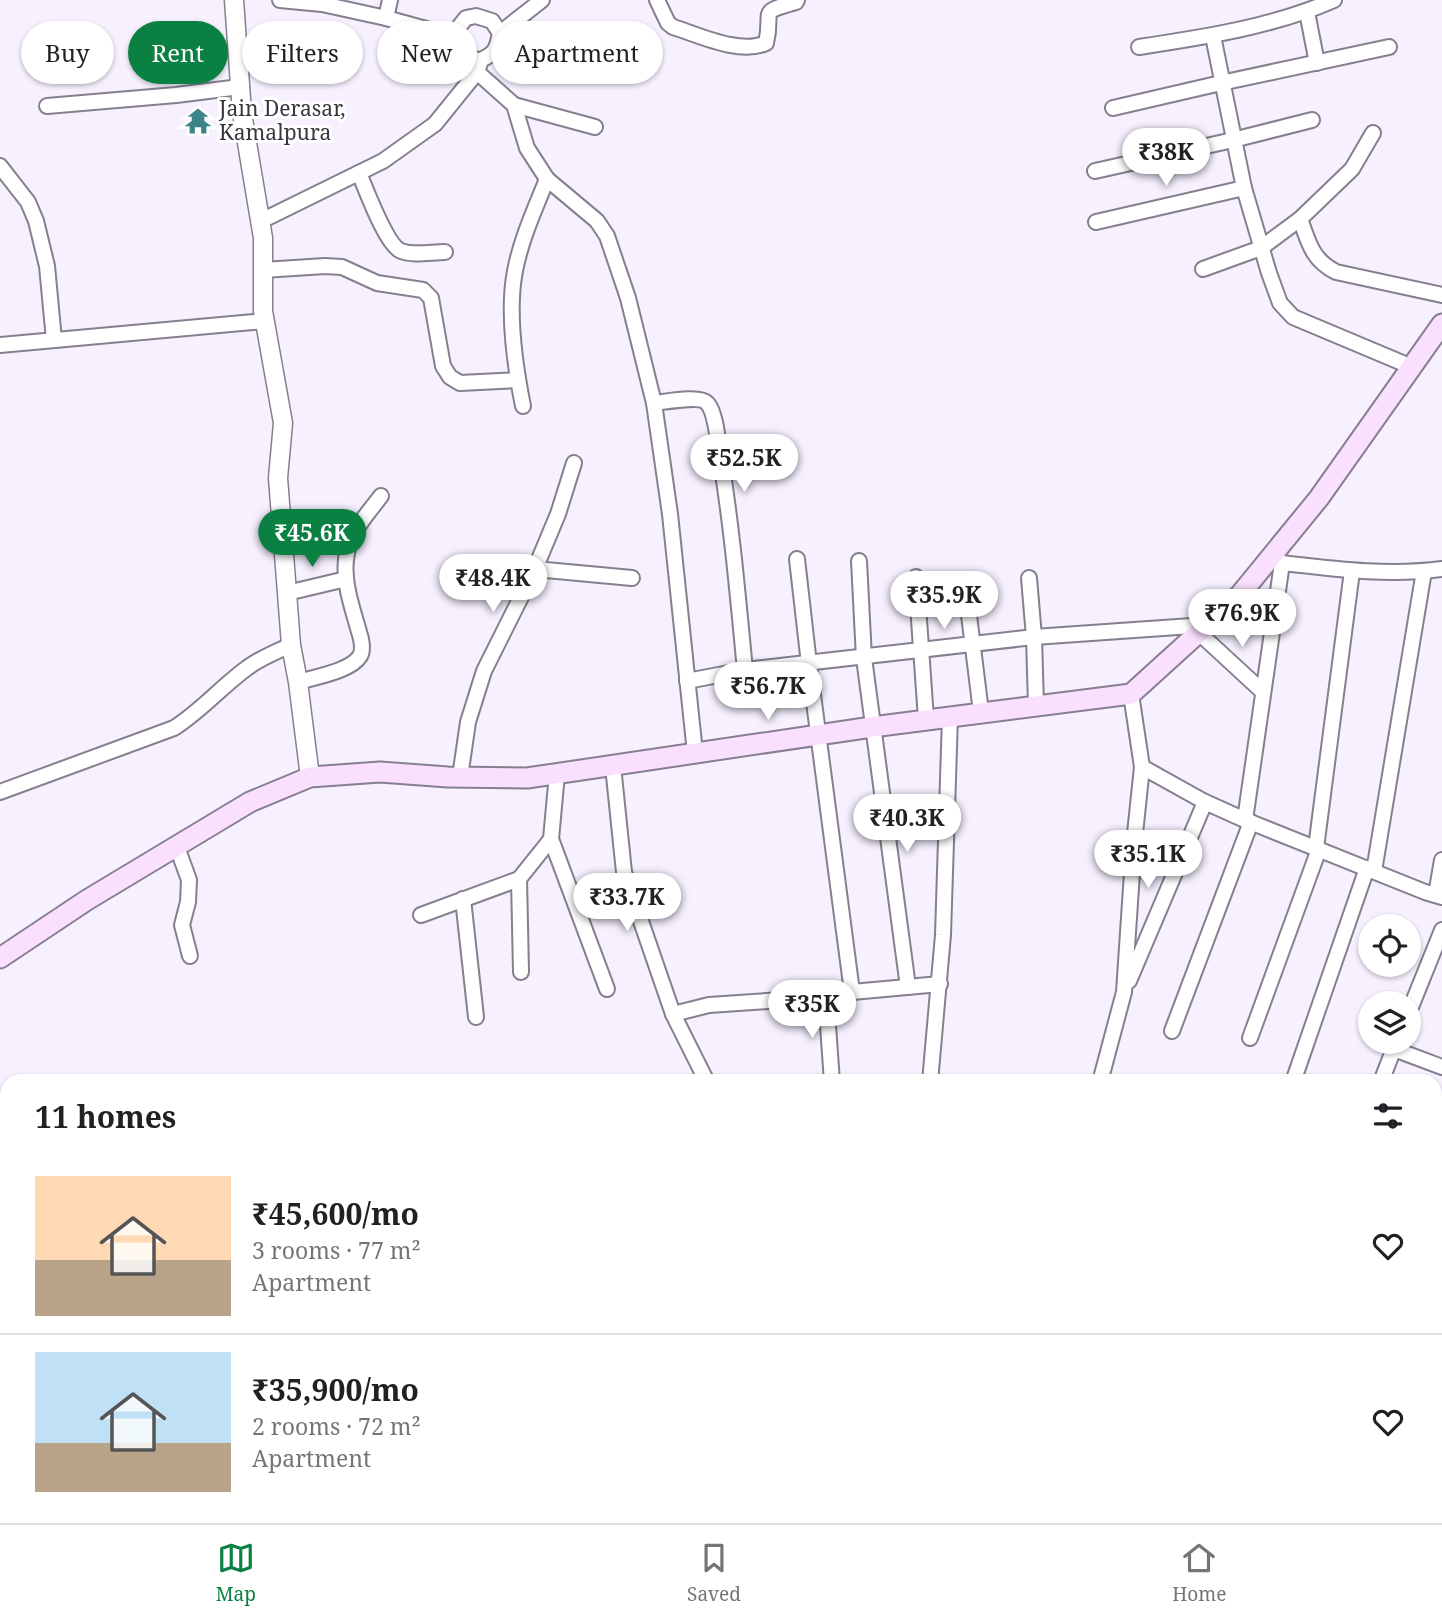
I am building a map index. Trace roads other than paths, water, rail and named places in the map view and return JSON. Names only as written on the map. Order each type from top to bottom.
[{"type":"main road","points":[[0,959],[87,900],[250,803],[310,777],[380,772],[527,778],[818,734],[1131,694],[1276,561],[1442,324]]},
{"type":"street","points":[[234,0],[242,113],[264,238],[263,311],[283,423],[278,478],[291,645],[310,777]]},
{"type":"street","points":[[280,0],[322,4],[397,21]]},
{"type":"street","points":[[386,18],[390,0]]},
{"type":"street","points":[[475,0],[476,16]]},
{"type":"street","points":[[515,21],[542,0]]},
{"type":"street","points":[[657,0],[668,23],[673,27],[732,46],[758,46],[765,43],[769,12],[797,0]]},
{"type":"street","points":[[1139,47],[1213,36],[1307,12],[1334,0]]},
{"type":"street","points":[[1307,12],[1317,62]]},
{"type":"street","points":[[463,21],[476,16],[492,21]]},
{"type":"street","points":[[1213,36],[1244,188],[1280,303],[1293,317],[1412,367]]},
{"type":"street","points":[[1113,108],[1389,47]]},
{"type":"street","points":[[261,221],[383,161],[435,124],[479,66],[491,55]]},
{"type":"street","points":[[479,66],[514,105],[527,148],[547,179],[597,221],[607,236],[628,298],[654,403],[670,514],[695,753]]},
{"type":"street","points":[[47,106],[240,87]]},
{"type":"street","points":[[514,105],[595,127]]},
{"type":"street","points":[[1095,171],[1312,120]]},
{"type":"street","points":[[1203,269],[1261,248],[1300,219],[1352,169],[1373,133]]},
{"type":"street","points":[[0,166],[28,202],[36,222],[47,266],[54,340]]},
{"type":"street","points":[[359,173],[387,237],[397,250],[410,253],[445,252]]},
{"type":"street","points":[[523,406],[512,308],[515,272],[523,241],[547,179]]},
{"type":"street","points":[[1097,222],[1244,188]]},
{"type":"street","points":[[1300,219],[1313,252],[1325,266],[1336,272],[1442,295]]},
{"type":"street","points":[[263,270],[342,267],[377,283],[423,290],[432,298],[443,366],[450,377],[460,383],[518,380]]},
{"type":"street","points":[[0,345],[265,321]]},
{"type":"street","points":[[654,403],[699,399],[707,402],[711,412],[730,519],[746,670]]},
{"type":"street","points":[[460,777],[468,722],[484,671],[535,569],[558,514],[574,463]]},
{"type":"street","points":[[298,682],[348,667],[360,656],[361,639],[346,579],[347,553],[362,522],[381,496]]},
{"type":"street","points":[[797,559],[852,992]]},
{"type":"street","points":[[859,561],[863,658],[908,987]]},
{"type":"street","points":[[1172,1031],[1248,821],[1276,561],[1352,571],[1442,569]]},
{"type":"street","points":[[535,569],[632,578]]},
{"type":"street","points":[[1250,1038],[1317,848],[1352,571]]},
{"type":"street","points":[[1297,1074],[1370,870],[1424,571]]},
{"type":"street","points":[[916,577],[926,719]]},
{"type":"street","points":[[1029,578],[1036,706]]},
{"type":"street","points":[[287,593],[346,579]]},
{"type":"street","points":[[965,583],[981,712]]},
{"type":"street","points":[[687,681],[746,670],[1034,637],[1202,629],[1263,692]]},
{"type":"street","points":[[0,792],[174,728],[193,715],[247,667],[291,645]]},
{"type":"street","points":[[1124,992],[1142,767],[1131,694]]},
{"type":"street","points":[[931,1074],[944,923],[950,716]]},
{"type":"street","points":[[613,766],[624,872],[673,1014],[703,1074]]},
{"type":"street","points":[[1142,767],[1205,802],[1248,821],[1439,896],[1442,860]]},
{"type":"street","points":[[557,774],[551,839],[607,989]]},
{"type":"street","points":[[1102,1074],[1124,992],[1205,802]]},
{"type":"street","points":[[421,915],[519,879],[551,839]]},
{"type":"street","points":[[177,847],[189,880],[188,902],[182,925],[190,956]]},
{"type":"street","points":[[519,879],[521,972]]},
{"type":"street","points":[[463,899],[475,1017]]},
{"type":"street","points":[[1417,991],[1442,930]]},
{"type":"street","points":[[673,1014],[709,1006],[826,997],[940,984]]},
{"type":"street","points":[[826,997],[831,1074]]},
{"type":"street","points":[[1384,1074],[1392,1054]]},
{"type":"street","points":[[1414,1054],[1442,1067]]},
{"type":"place","name":"Jain Derasar, Kamalpura","points":[[198,121]]}]
